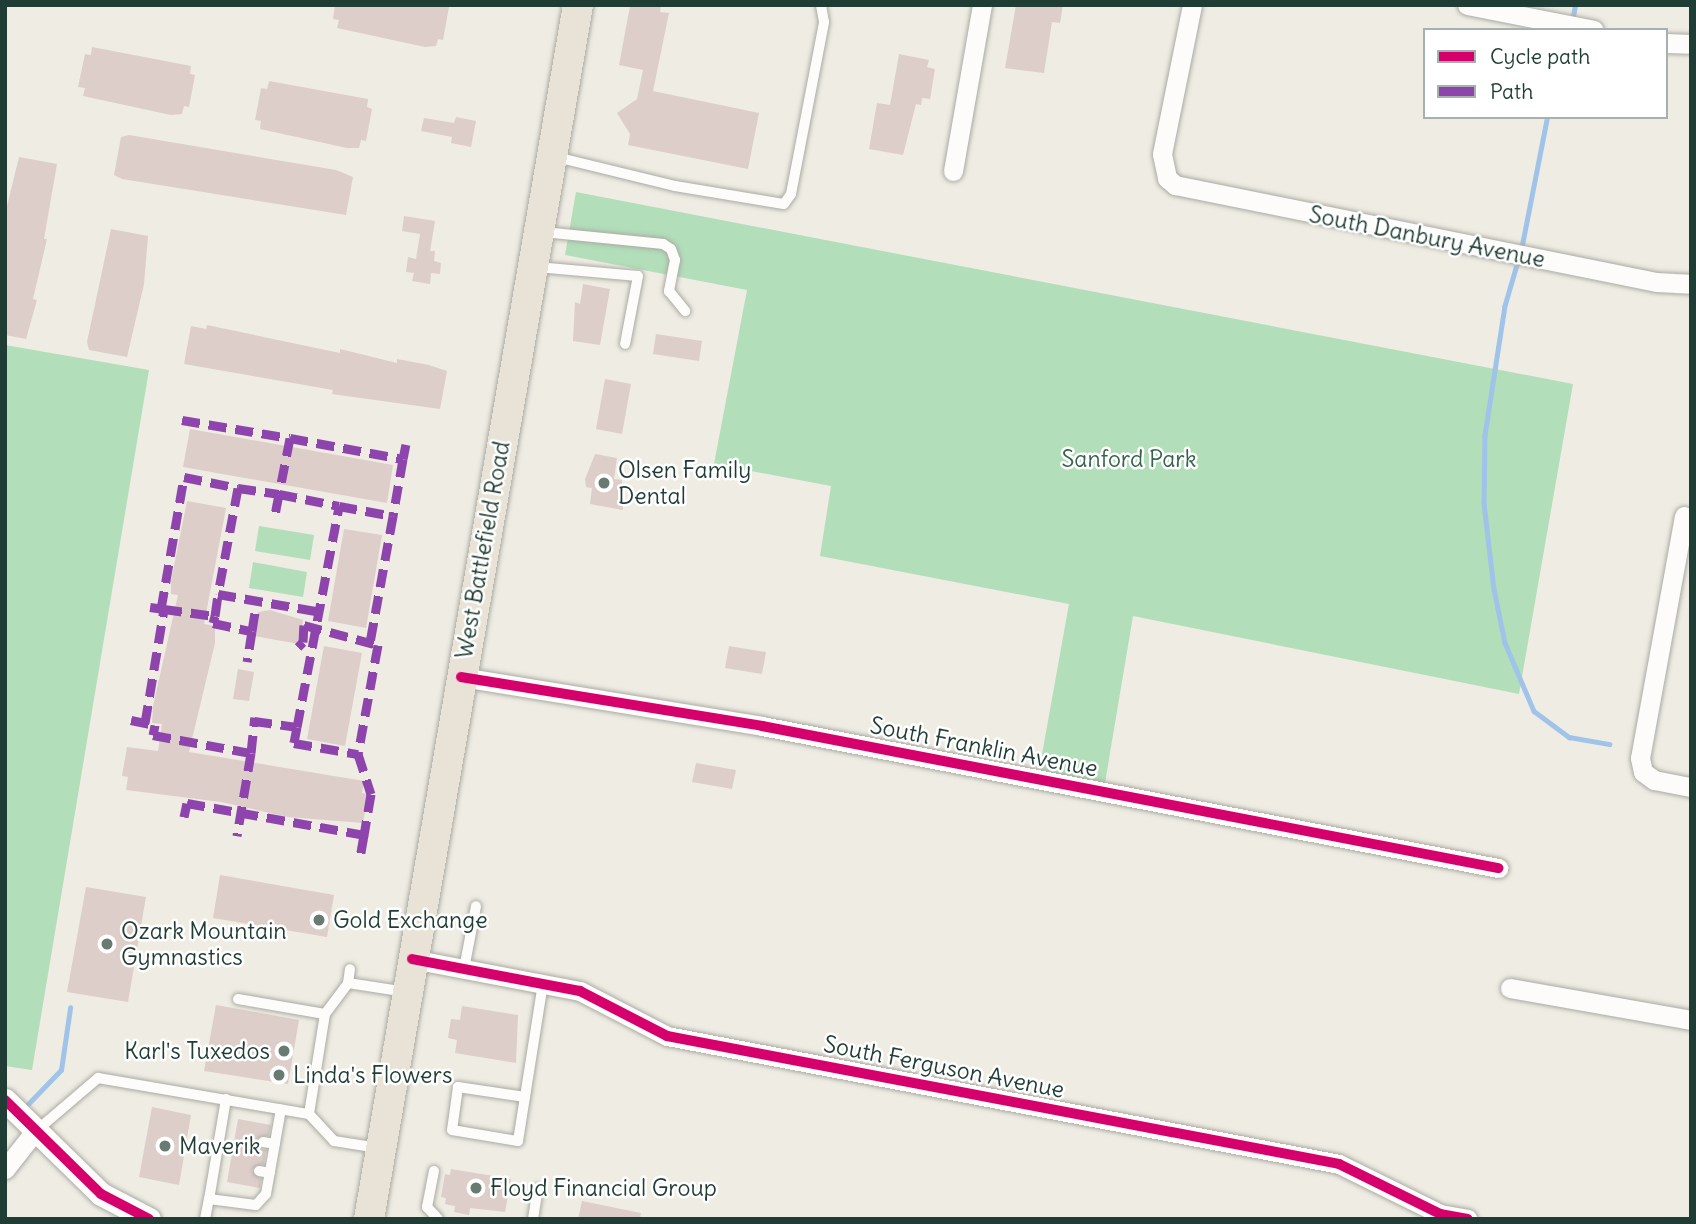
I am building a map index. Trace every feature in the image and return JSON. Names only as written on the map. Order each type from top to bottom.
[{"type":"main road","name":"West Battlefield Road","points":[[369,1219],[578,5]]},
{"type":"street","points":[[953,172],[982,5]]},
{"type":"street","name":"South Danbury Avenue","points":[[1192,5],[1162,154],[1167,178],[1187,190],[1536,258],[1691,284]]},
{"type":"street","points":[[1467,5],[1585,28]]},
{"type":"street","points":[[1668,43],[1691,44]]},
{"type":"street","points":[[1684,516],[1641,765],[1654,780],[1691,786]]},
{"type":"street","name":"South Franklin Avenue","points":[[461,677],[775,729],[1498,867]]},
{"type":"street","name":"South Ferguson Avenue","points":[[412,958],[580,991],[667,1036],[1339,1164],[1440,1214],[1468,1219]]},
{"type":"street","points":[[1510,988],[1691,1020]]},
{"type":"street","points":[[5,1100],[101,1194],[149,1219]]},
{"type":"street","points":[[5,1169],[36,1131]]},
{"type":"lane","points":[[552,156],[642,179],[784,204],[791,194],[822,36],[817,6]]},
{"type":"lane","points":[[539,232],[663,244],[671,249],[675,260],[668,291],[685,311]]},
{"type":"lane","points":[[533,266],[638,276],[625,344]]},
{"type":"lane","points":[[464,969],[476,906]]},
{"type":"lane","points":[[309,1114],[325,1014],[348,983],[350,969]]},
{"type":"lane","points":[[348,983],[406,992]]},
{"type":"lane","points":[[525,1097],[458,1087],[452,1130],[518,1141],[543,984]]},
{"type":"lane","points":[[238,999],[325,1014]]},
{"type":"lane","points":[[36,1131],[98,1078],[309,1114],[334,1141],[380,1149]]},
{"type":"lane","points":[[205,1219],[226,1100]]},
{"type":"lane","points":[[209,1199],[256,1205],[267,1194],[281,1109]]},
{"type":"lane","points":[[219,1135],[231,1137]]},
{"type":"lane","points":[[263,1142],[275,1144]]},
{"type":"lane","points":[[215,1164],[228,1166]]},
{"type":"lane","points":[[259,1171],[270,1173]]},
{"type":"lane","points":[[434,1171],[427,1207],[438,1219]]},
{"type":"lane","points":[[533,1219],[538,1189]]},
{"type":"green space","name":"Sanford Park","points":[[576,192],[1573,384],[1519,694],[1133,616],[1105,783],[1039,771],[1069,604],[820,556],[831,486],[714,464],[747,290],[565,255]]},
{"type":"green space","points":[[5,345],[149,370],[32,1070],[5,1066]]},
{"type":"green space","points":[[259,526],[314,535],[310,560],[255,551]]},
{"type":"green space","points":[[253,562],[307,572],[303,597],[249,588]]},
{"type":"building","points":[[335,5],[449,7],[443,40],[438,39],[436,46],[425,47],[337,28],[339,20],[333,19]]},
{"type":"building","points":[[661,5],[660,12],[669,13],[653,91],[759,113],[748,169],[628,145],[630,134],[617,113],[637,99],[643,70],[619,65],[630,6]]},
{"type":"building","points":[[1016,5],[1063,5],[1060,23],[1052,22],[1044,73],[1005,68]]},
{"type":"building","points":[[92,47],[191,66],[190,74],[195,75],[189,107],[184,106],[182,114],[171,115],[83,96],[85,88],[78,87],[85,54],[91,55]]},
{"type":"building","points":[[899,54],[929,60],[927,67],[935,69],[930,99],[922,98],[921,105],[916,104],[903,155],[869,149],[877,103],[890,105]]},
{"type":"building","points":[[269,81],[368,99],[367,107],[372,109],[366,141],[361,140],[359,148],[347,148],[260,129],[261,121],[255,120],[261,88],[267,89]]},
{"type":"building","points":[[456,117],[476,121],[471,147],[451,143],[452,137],[421,131],[424,118],[454,123]]},
{"type":"building","points":[[129,135],[336,170],[353,177],[346,215],[122,179],[114,175],[121,137]]},
{"type":"building","points":[[19,157],[57,164],[44,239],[47,239],[33,299],[37,300],[26,339],[5,335],[7,206]]},
{"type":"building","points":[[404,216],[435,221],[430,251],[435,251],[434,261],[441,263],[440,274],[431,273],[430,284],[412,281],[414,273],[406,272],[408,257],[416,259],[420,234],[402,231]]},
{"type":"building","points":[[111,229],[148,236],[144,284],[127,357],[89,350],[87,342]]},
{"type":"building","points":[[583,284],[610,289],[600,345],[573,341],[575,302],[580,304]]},
{"type":"building","points":[[207,325],[340,353],[340,349],[397,363],[397,359],[429,365],[447,371],[440,409],[332,394],[333,390],[184,364],[191,326],[206,329]]},
{"type":"building","points":[[656,334],[702,341],[699,361],[653,354]]},
{"type":"building","points":[[605,379],[631,384],[622,434],[596,429]]},
{"type":"building","points":[[190,429],[393,465],[387,503],[183,467]]},
{"type":"building","name":"Olsen Family Dental","points":[[595,454],[617,458],[614,479],[622,480],[623,510],[590,504],[592,488],[586,487],[585,479]]},
{"type":"building","points":[[187,501],[226,508],[204,624],[215,626],[215,643],[189,752],[364,781],[362,793],[368,794],[363,823],[288,817],[221,802],[126,790],[128,777],[122,776],[127,747],[158,751],[162,724],[152,723],[153,706],[178,595],[171,594],[171,581]]},
{"type":"building","points":[[344,529],[382,535],[366,628],[328,621]]},
{"type":"building","points":[[270,610],[303,620],[299,644],[254,636],[258,612]]},
{"type":"building","points":[[324,646],[362,653],[345,746],[307,739]]},
{"type":"building","points":[[729,646],[766,652],[762,674],[725,668]]},
{"type":"building","points":[[238,669],[254,672],[249,701],[233,699]]},
{"type":"building","points":[[696,763],[736,770],[732,789],[692,782]]},
{"type":"building","points":[[220,875],[334,895],[327,937],[213,918]]},
{"type":"building","name":"Ozark Mountain Gymnastics","points":[[86,887],[146,897],[128,1002],[67,992]]},
{"type":"building","points":[[216,1005],[299,1020],[288,1084],[204,1071]]},
{"type":"building","points":[[462,1006],[518,1015],[516,1063],[455,1053],[457,1040],[448,1038],[451,1019],[460,1020]]},
{"type":"building","name":"Maverik","points":[[152,1107],[191,1115],[179,1185],[139,1177]]},
{"type":"building","points":[[238,1119],[271,1125],[269,1135],[256,1140],[258,1147],[266,1150],[264,1164],[252,1170],[261,1179],[260,1188],[227,1182]]},
{"type":"building","name":"Floyd Financial Group","points":[[451,1169],[511,1179],[505,1212],[470,1208],[469,1215],[454,1212],[455,1206],[445,1204],[446,1198],[441,1197],[445,1174],[450,1175]]},
{"type":"building","points":[[582,1201],[641,1213],[640,1219],[578,1219]]},
{"type":"waterway","points":[[1572,22],[1575,5]]},
{"type":"waterway","points":[[1521,250],[1547,119]]},
{"type":"waterway","points":[[1519,258],[1505,306],[1485,435],[1484,503],[1494,589],[1505,643],[1534,711],[1569,737],[1609,744]]},
{"type":"waterway","points":[[28,1104],[61,1070],[70,1008]]},
{"type":"marked path","points":[[182,420],[290,438],[279,494],[339,506]]},
{"type":"marked path","points":[[290,438],[403,459],[393,516]]},
{"type":"marked path","points":[[403,459],[406,444]]},
{"type":"marked path","points":[[161,609],[184,477],[238,488],[218,594]]},
{"type":"marked path","points":[[238,488],[279,494],[274,520]]},
{"type":"marked path","points":[[297,727],[339,506],[393,516],[370,643]]},
{"type":"marked path","points":[[215,616],[218,594],[321,612]]},
{"type":"marked path","points":[[252,631],[257,601]]},
{"type":"marked path","points":[[145,723],[164,609],[150,607]]},
{"type":"marked path","points":[[164,609],[215,616],[213,623],[252,631],[247,662]]},
{"type":"marked path","points":[[298,647],[303,642],[304,625],[378,645],[358,754]]},
{"type":"marked path","points":[[251,753],[255,717]]},
{"type":"marked path","points":[[131,720],[155,725],[153,735],[251,753],[237,836]]},
{"type":"marked path","points":[[254,721],[297,727],[294,743],[358,754],[371,794],[364,835]]},
{"type":"marked path","points":[[184,817],[187,803],[364,835],[360,858]]},
{"type":"cycle path","points":[[461,677],[762,726],[1498,868]]},
{"type":"cycle path","points":[[412,959],[580,991],[667,1036],[1339,1164],[1440,1214],[1468,1219]]},
{"type":"cycle path","points":[[5,1100],[101,1194],[149,1219]]},
{"type":"place","name":"Olsen Family Dental","points":[[604,483]]},
{"type":"place","name":"Gold Exchange","points":[[319,920]]},
{"type":"place","name":"Ozark Mountain Gymnastics","points":[[107,944]]},
{"type":"place","name":"Karl's Tuxedos","points":[[284,1051]]},
{"type":"place","name":"Linda's Flowers","points":[[279,1075]]},
{"type":"place","name":"Maverik","points":[[165,1146]]},
{"type":"place","name":"Floyd Financial Group","points":[[476,1188]]}]
